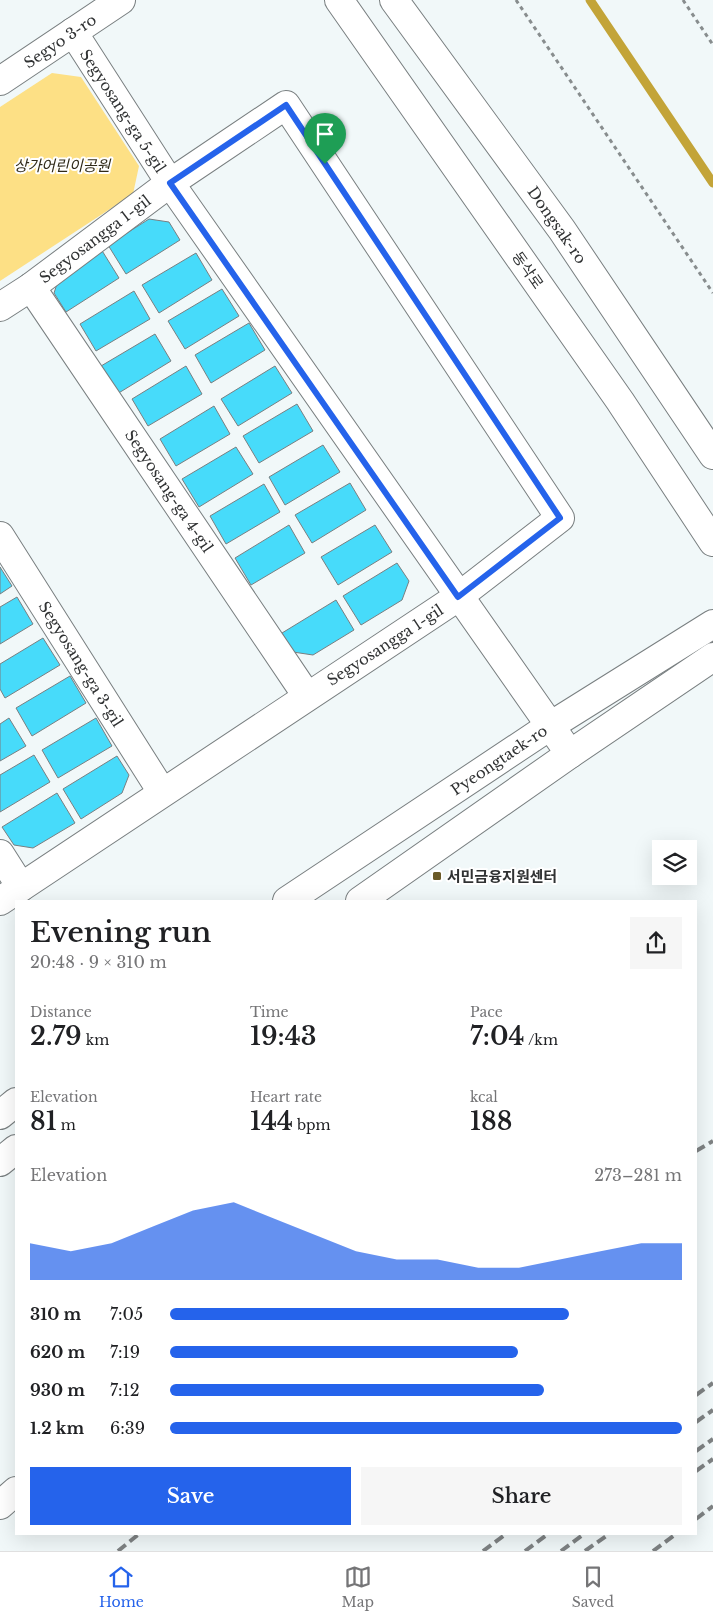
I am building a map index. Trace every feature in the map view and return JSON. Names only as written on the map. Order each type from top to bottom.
[{"type":"street","name":"Segyo 3-ro","points":[[0,81],[120,0]]},
{"type":"street","name":"동삭로","points":[[339,0],[620,401],[713,542]]},
{"type":"street","name":"Dongsak-ro","points":[[394,0],[562,230],[713,456]]},
{"type":"street","name":"Segyosang-ga 5-gil","points":[[73,32],[170,183],[458,597],[570,754]]},
{"type":"street","name":"Segyosangga 1-gil","points":[[0,307],[31,287],[170,183],[286,105],[560,518],[458,597],[10,894]]},
{"type":"street","name":"Segyosang-ga 4-gil","points":[[31,287],[307,696]]},
{"type":"street","name":"Segyosang-ga 3-gil","points":[[0,536],[162,792]]},
{"type":"street","name":"Pyeongtaek-ro","points":[[289,900],[550,726],[713,624]]},
{"type":"street","points":[[361,900],[570,754],[713,657]]},
{"type":"street","points":[[0,854],[10,894]]},
{"type":"street","points":[[0,1115],[15,1103]]},
{"type":"street","points":[[0,1505],[15,1492]]},
{"type":"path","points":[[683,0],[713,45]]},
{"type":"path","points":[[515,1],[713,293]]},
{"type":"green space","name":"상가어린이공원","points":[[52,73],[81,77],[139,166],[133,194],[0,281],[0,107]]},
{"type":"building","points":[[149,219],[169,222],[180,240],[126,274],[108,245]]},
{"type":"building","points":[[101,249],[119,278],[66,312],[54,293],[60,275]]},
{"type":"building","points":[[196,253],[212,280],[159,313],[142,285]]},
{"type":"building","points":[[222,289],[239,316],[185,349],[168,321]]},
{"type":"building","points":[[134,291],[150,319],[96,351],[80,324]]},
{"type":"building","points":[[249,323],[265,350],[211,383],[195,355]]},
{"type":"building","points":[[155,334],[171,361],[117,394],[101,366]]},
{"type":"building","points":[[186,366],[202,394],[148,426],[132,399]]},
{"type":"building","points":[[275,366],[292,393],[238,426],[221,399]]},
{"type":"building","points":[[297,404],[313,431],[259,463],[243,436]]},
{"type":"building","points":[[214,406],[230,434],[176,466],[160,439]]},
{"type":"building","points":[[323,445],[340,472],[285,505],[269,477]]},
{"type":"building","points":[[236,447],[253,474],[199,507],[182,479]]},
{"type":"building","points":[[350,483],[366,510],[312,543],[295,515]]},
{"type":"building","points":[[264,484],[280,512],[226,544],[210,516]]},
{"type":"building","points":[[289,525],[305,553],[251,585],[235,558]]},
{"type":"building","points":[[375,525],[392,552],[338,585],[321,557]]},
{"type":"building","points":[[397,563],[409,581],[402,600],[361,625],[343,596]]},
{"type":"building","points":[[0,567],[12,586],[0,594]]},
{"type":"building","points":[[17,597],[33,624],[0,644],[0,607]]},
{"type":"building","points":[[336,600],[354,630],[313,655],[293,652],[282,633]]},
{"type":"building","points":[[43,638],[60,665],[5,698],[0,689],[0,664]]},
{"type":"building","points":[[70,676],[86,703],[32,736],[16,708]]},
{"type":"building","points":[[9,718],[26,746],[0,761],[0,724]]},
{"type":"building","points":[[96,718],[112,746],[58,778],[42,750]]},
{"type":"building","points":[[34,755],[50,782],[0,812],[0,775]]},
{"type":"building","points":[[117,756],[129,775],[122,793],[81,819],[63,789]]},
{"type":"building","points":[[57,793],[75,823],[33,848],[14,845],[2,827]]},
{"type":"waterway","points":[[590,0],[713,183]]},
{"type":"railway","points":[[697,1150],[713,1141]]},
{"type":"railway","points":[[697,1394],[713,1383]]},
{"type":"railway","points":[[697,1421],[713,1410]]},
{"type":"railway","points":[[697,1450],[713,1439]]},
{"type":"railway","points":[[697,1470],[713,1459]]},
{"type":"railway","points":[[697,1518],[713,1506]]},
{"type":"railway","points":[[118,1551],[138,1535]]},
{"type":"railway","points":[[483,1551],[505,1535]]},
{"type":"railway","points":[[525,1551],[547,1535]]},
{"type":"railway","points":[[561,1551],[583,1535]]},
{"type":"railway","points":[[585,1551],[608,1535]]},
{"type":"railway","points":[[653,1551],[675,1535]]},
{"type":"place","name":"서민금융지원센터","points":[[437,876]]},
{"type":"route","points":[[286,105],[325,164],[560,518],[458,597],[170,183],[286,105]]}]
